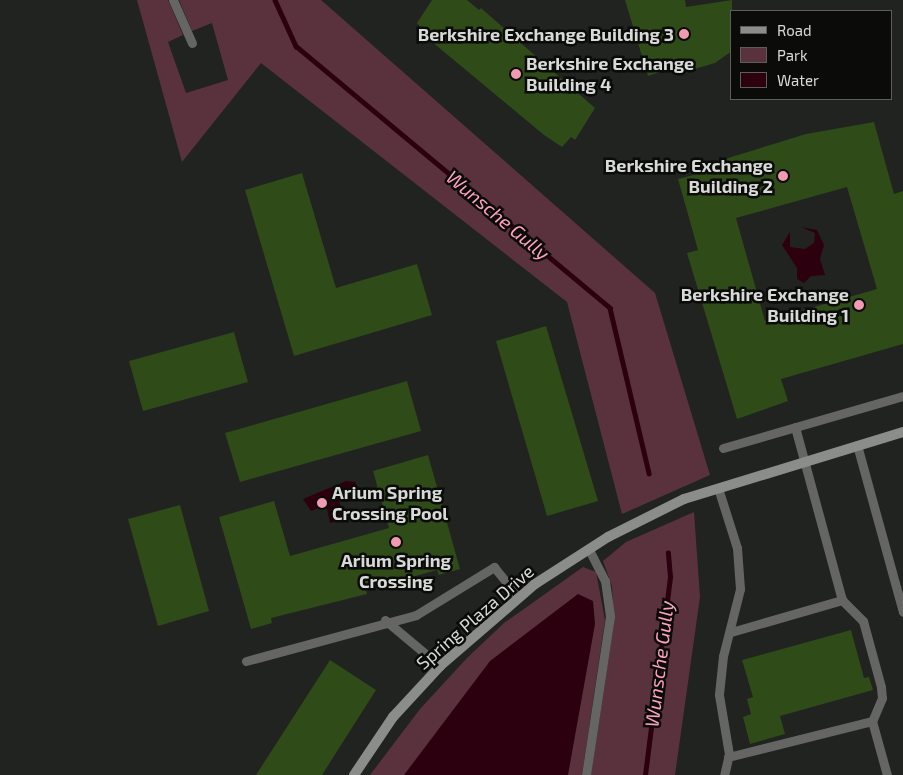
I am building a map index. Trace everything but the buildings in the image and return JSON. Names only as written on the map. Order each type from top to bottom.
[{"type":"street","name":"Spring Plaza Drive","points":[[354,775],[393,717],[440,666],[518,597],[589,549],[684,499],[903,432]]},
{"type":"lane","points":[[173,0],[192,43]]},
{"type":"lane","points":[[723,448],[903,396]]},
{"type":"lane","points":[[795,427],[842,600],[863,621],[882,687],[882,698],[872,721],[887,775]]},
{"type":"lane","points":[[857,446],[903,612]]},
{"type":"lane","points":[[718,488],[736,548],[740,588],[731,632],[723,656],[719,696],[728,757],[724,775]]},
{"type":"lane","points":[[586,775],[610,616],[605,581],[589,549]]},
{"type":"lane","points":[[246,661],[385,620],[416,615],[494,567],[518,597]]},
{"type":"lane","points":[[731,632],[842,600]]},
{"type":"lane","points":[[385,620],[440,666]]},
{"type":"lane","points":[[728,757],[872,721]]},
{"type":"green space","points":[[137,0],[168,0],[183,35],[168,42],[186,93],[228,80],[212,23],[192,31],[179,0],[321,0],[655,293],[710,475],[622,514],[567,302],[261,63],[182,162]]},
{"type":"green space","points":[[694,512],[700,597],[675,775],[591,775],[614,623],[612,586],[603,561],[626,542]]},
{"type":"green space","points":[[583,567],[596,572],[605,620],[582,775],[370,775],[420,709],[467,658],[504,623]]},
{"type":"water","points":[[801,227],[817,230],[824,245],[820,259],[825,275],[811,276],[804,283],[797,279],[797,268],[782,245],[790,232],[790,247],[805,249],[814,243],[815,233]]},
{"type":"water","name":"Arium Spring Crossing Pool","points":[[346,481],[356,482],[353,498],[339,501],[345,519],[330,523],[326,505],[311,511],[303,499]]},
{"type":"water","points":[[578,594],[593,601],[595,624],[568,775],[404,775],[490,661]]},
{"type":"waterway","name":"Wunsche Gully","points":[[275,0],[296,46],[610,308],[649,473]]},
{"type":"waterway","name":"Wunsche Gully","points":[[645,775],[670,577],[668,553]]},
{"type":"place","name":"Berkshire Exchange Building 3","points":[[684,34]]},
{"type":"place","name":"Berkshire Exchange Building 4","points":[[516,74]]},
{"type":"place","name":"Berkshire Exchange Building 2","points":[[783,176]]},
{"type":"place","name":"Berkshire Exchange Building 1","points":[[859,305]]},
{"type":"place","name":"Arium Spring Crossing Pool","points":[[322,503]]},
{"type":"place","name":"Arium Spring Crossing","points":[[396,542]]}]
